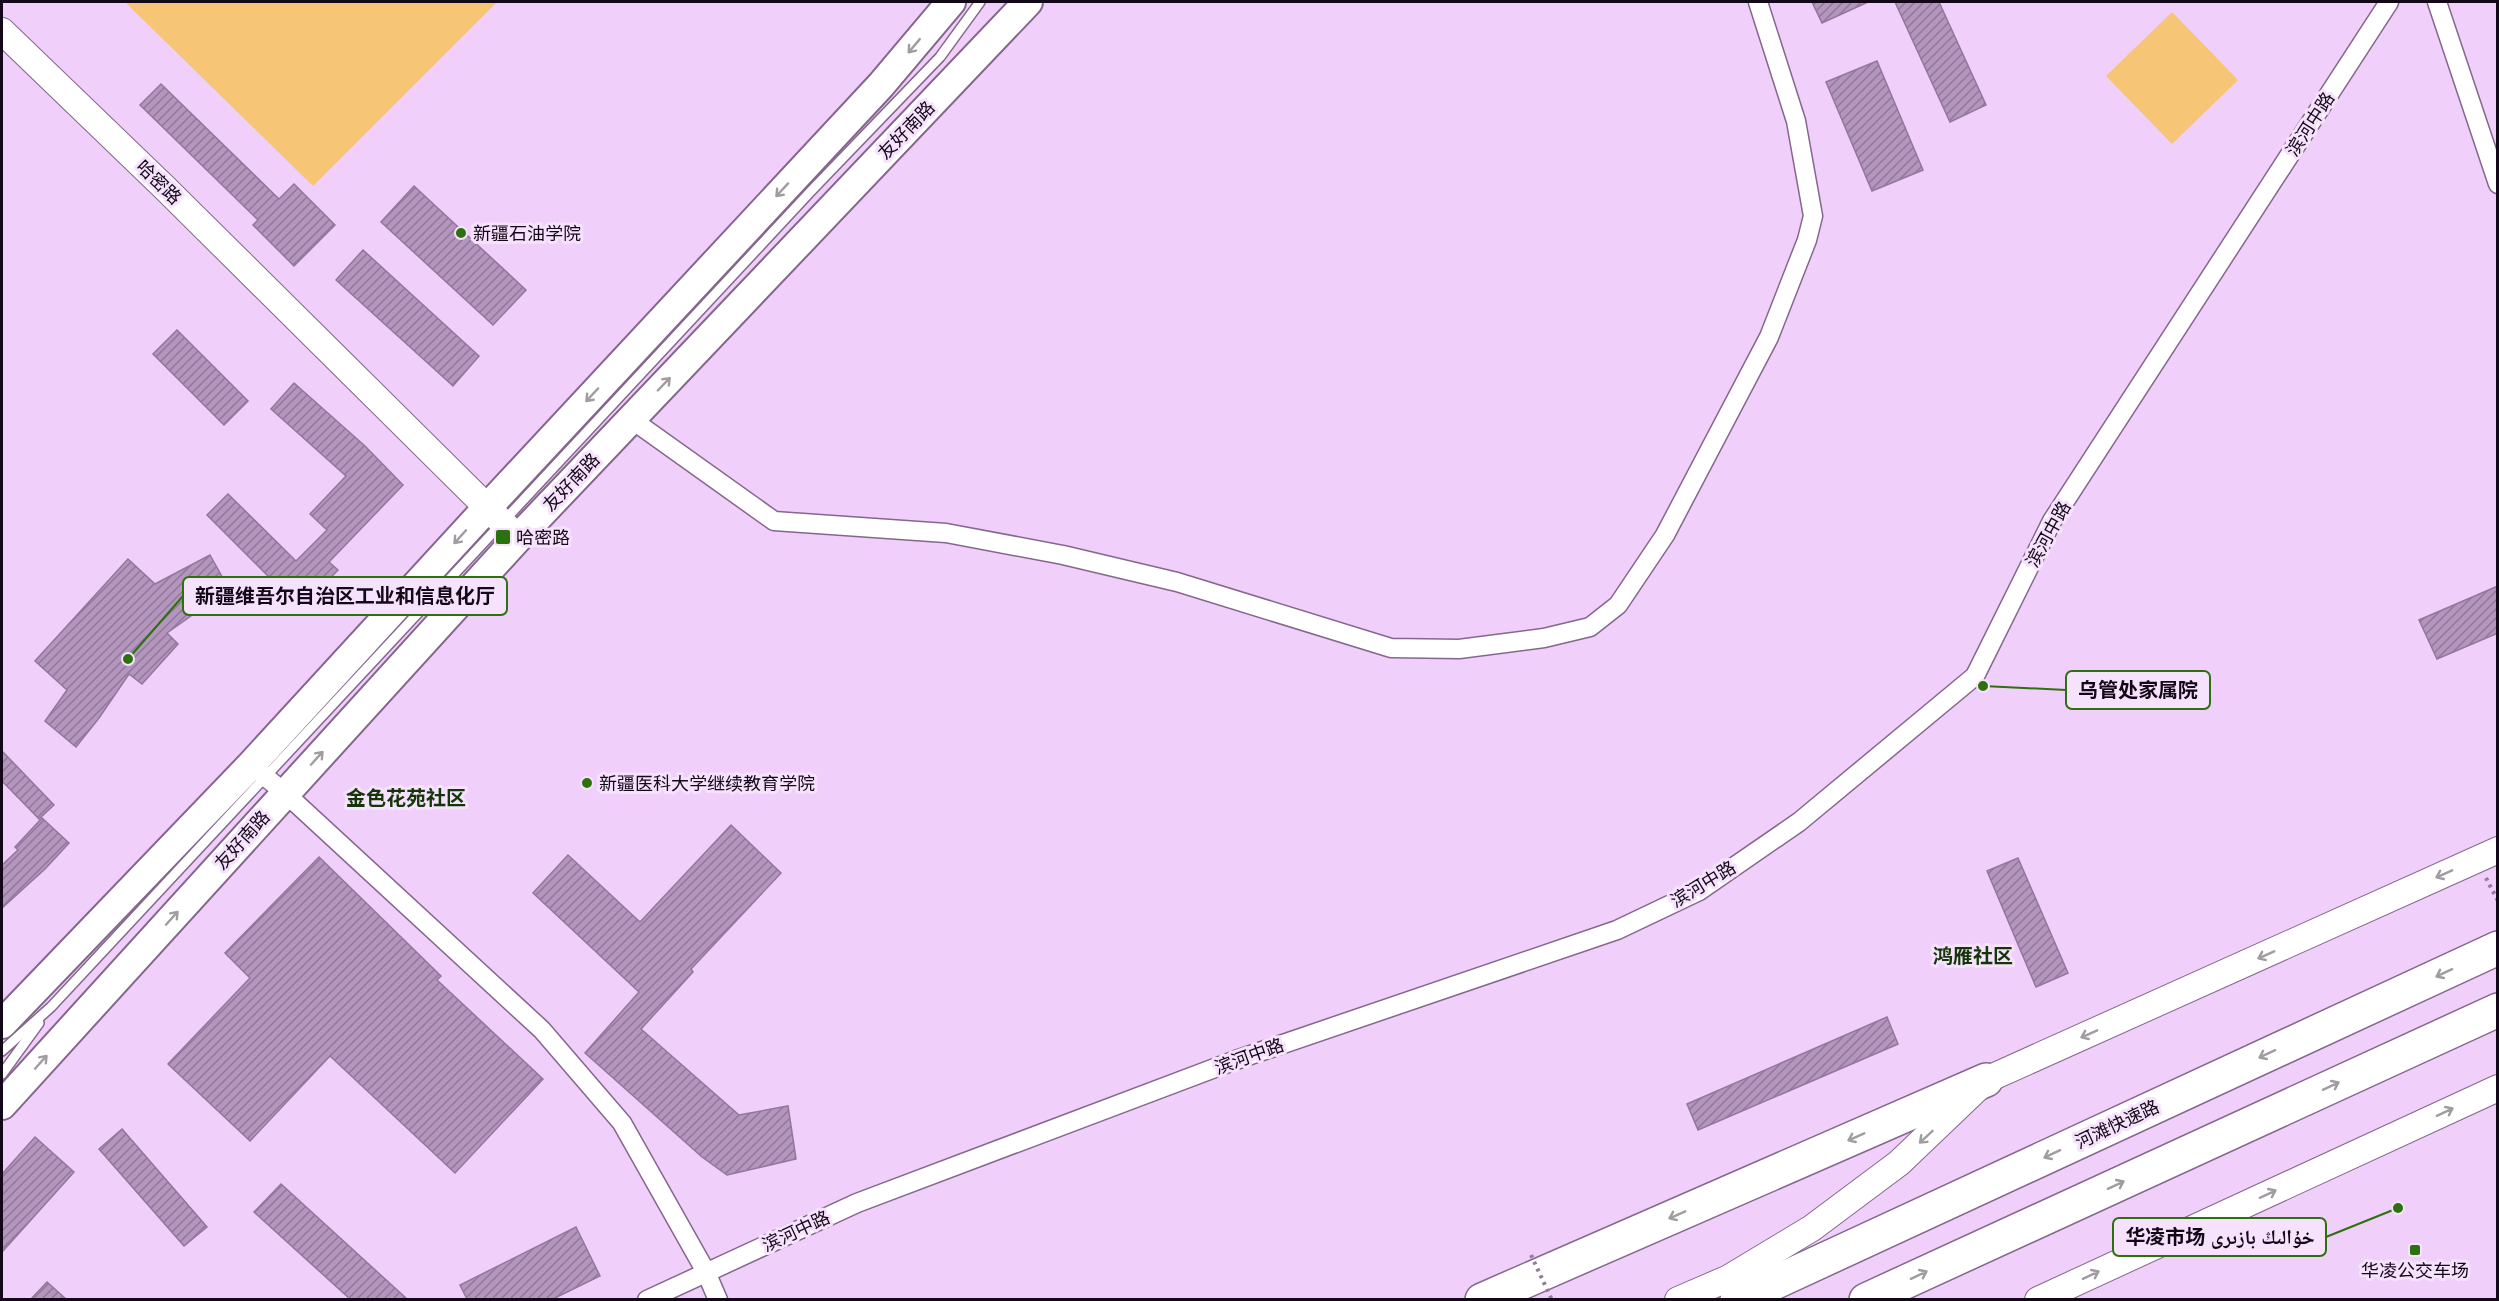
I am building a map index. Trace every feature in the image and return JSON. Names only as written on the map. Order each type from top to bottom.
[{"type":"highway","name":"河滩快速路","points":[[1733,1289],[1800,1252],[1913,1218],[2498,948]]},
{"type":"highway","points":[[1866,1299],[2498,1010]]},
{"type":"highway","points":[[1482,1299],[1986,1080]]},
{"type":"main road","name":"友好南路","points":[[2,1024],[267,778],[502,523],[951,2]]},
{"type":"main road","name":"友好南路","points":[[2,1105],[267,778],[502,523],[631,419],[1028,2]]},
{"type":"street","points":[[631,419],[774,521],[946,533],[1063,555],[1177,582],[1391,648],[1459,649],[1544,638],[1590,627],[1618,605],[1665,536],[1769,337],[1807,240],[1813,216],[1796,121],[1758,2]]},
{"type":"street","name":"滨河中路","points":[[647,1299],[857,1203],[1236,1060],[1617,930],[1699,891],[1799,822],[1975,676],[2052,521],[2389,2]]},
{"type":"street","points":[[2437,2],[2498,184]]},
{"type":"street","name":"哈密路","points":[[2,31],[166,189],[502,523]]},
{"type":"street","points":[[267,778],[542,1030],[622,1123],[706,1272],[718,1299]]},
{"type":"street","points":[[1678,1299],[1733,1289],[1899,1163],[1986,1080],[2498,850]]},
{"type":"street","points":[[2038,1299],[2498,1088]]},
{"type":"lane","points":[[502,523],[812,190],[940,57],[980,2]]},
{"type":"lane","points":[[2,1051],[51,1007],[267,778]]},
{"type":"lane","points":[[2,1074],[51,1007]]},
{"type":"path","points":[[2486,877],[2498,901]]},
{"type":"path","points":[[1531,1256],[1552,1299]]},
{"type":"shaded area","points":[[125,2],[497,2],[313,186]]},
{"type":"shaded area","points":[[2172,12],[2238,80],[2172,144],[2106,76]]},
{"type":"building","points":[[1812,2],[1868,2],[1822,23]]},
{"type":"building","points":[[1895,2],[1939,2],[1986,105],[1950,122]]},
{"type":"building","points":[[1877,61],[1923,170],[1872,191],[1826,82]]},
{"type":"building","points":[[161,84],[279,199],[294,184],[335,225],[294,266],[253,225],[258,220],[140,105]]},
{"type":"building","points":[[414,186],[526,290],[493,325],[381,222]]},
{"type":"building","points":[[363,250],[479,356],[453,386],[336,280]]},
{"type":"building","points":[[177,330],[248,401],[224,425],[153,354]]},
{"type":"building","points":[[294,383],[365,446],[403,485],[329,562],[338,570],[302,607],[207,515],[228,494],[296,561],[327,530],[310,514],[346,476],[271,409]]},
{"type":"building","points":[[210,555],[229,589],[167,633],[178,644],[142,684],[129,674],[76,747],[45,721],[67,690],[35,661],[128,559],[155,584]]},
{"type":"building","points":[[2498,586],[2498,633],[2437,659],[2419,620]]},
{"type":"building","points":[[2,751],[54,805],[39,819],[2,781]]},
{"type":"building","points":[[42,818],[69,843],[45,869],[2,908],[2,865],[18,850],[15,847]]},
{"type":"building","points":[[731,825],[781,873],[691,969],[693,972],[641,1029],[739,1115],[788,1106],[796,1159],[727,1175],[702,1157],[585,1053],[639,992],[533,893],[568,855],[640,922]]},
{"type":"building","points":[[319,857],[441,976],[437,980],[543,1079],[455,1173],[330,1056],[250,1141],[168,1064],[250,978],[225,953]]},
{"type":"building","points":[[2018,858],[2068,973],[2036,987],[1987,871]]},
{"type":"building","points":[[1887,1017],[1898,1044],[1698,1130],[1687,1104]]},
{"type":"building","points":[[122,1129],[207,1227],[184,1246],[99,1149]]},
{"type":"building","points":[[35,1137],[74,1172],[2,1252],[2,1174]]},
{"type":"building","points":[[281,1184],[407,1299],[350,1299],[254,1212]]},
{"type":"building","points":[[576,1227],[600,1276],[553,1299],[467,1299],[460,1285]]},
{"type":"building","points":[[47,1282],[66,1299],[31,1299]]},
{"type":"place","name":"新疆石油学院","points":[[461,233]]},
{"type":"place","name":"哈密路","points":[[503,537]]},
{"type":"place","name":"新疆维吾尔自治区工业和信息化厅","points":[[128,659]]},
{"type":"place","name":"乌管处家属院","points":[[1983,686]]},
{"type":"place","name":"新疆医科大学继续教育学院","points":[[587,783]]},
{"type":"place","name":"华凌市场 خۇالىڭ بازىرى","points":[[2398,1208]]},
{"type":"place","name":"华凌公交车场","points":[[2415,1250]]},
{"type":"district","name":"金色花苑社区","points":[[406,797]]},
{"type":"district","name":"鸿雁社区","points":[[1973,955]]}]
